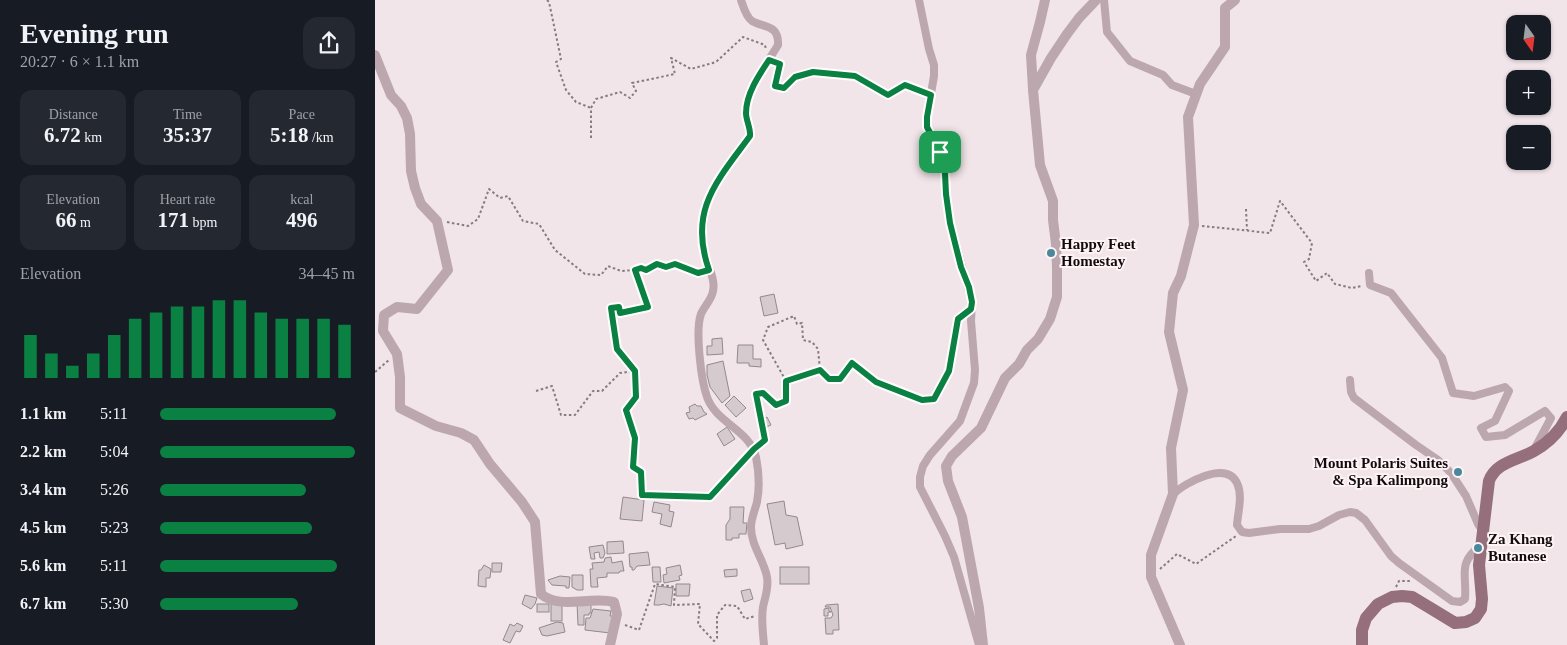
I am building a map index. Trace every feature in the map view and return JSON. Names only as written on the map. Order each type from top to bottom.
[{"type":"main road","points":[[1362,645],[1362,630],[1366,618],[1377,604],[1392,597],[1403,596],[1412,598],[1455,623],[1466,622],[1475,618],[1481,609],[1483,599],[1479,565],[1491,475],[1503,465],[1542,446],[1563,424],[1567,416]]},
{"type":"street","points":[[741,0],[752,21],[763,24],[773,30],[778,38],[778,45],[755,83],[748,99],[746,111],[751,130],[750,136],[716,182],[704,212],[703,241],[705,259],[713,279],[713,294],[700,316],[700,364],[707,398],[726,422],[744,437],[754,449],[759,479],[751,535],[767,578],[763,614],[764,645]]},
{"type":"street","points":[[919,0],[927,42],[934,65],[927,127],[940,152],[945,173],[950,223],[972,302],[975,370],[973,383],[959,421],[923,466],[920,487],[954,557],[979,645]]},
{"type":"street","points":[[983,645],[979,608],[963,517],[948,481],[946,466],[952,456],[981,428],[1005,378],[1019,364],[1050,319],[1057,297],[1053,201],[1040,164],[1031,55],[1041,22],[1045,0]]},
{"type":"street","points":[[1033,90],[1067,34],[1095,0]]},
{"type":"street","points":[[1104,0],[1107,32],[1130,61],[1163,75],[1172,85],[1196,94]]},
{"type":"street","points":[[1180,645],[1151,577],[1151,555],[1173,494],[1171,448],[1183,390],[1169,332],[1173,293],[1181,276],[1194,225],[1188,117],[1200,84],[1225,47],[1225,8],[1235,0]]},
{"type":"street","points":[[375,55],[391,95],[401,106],[407,118],[410,134],[411,171],[421,204],[437,221],[448,270],[417,309],[397,306],[384,315],[383,331],[397,354],[400,377],[400,408],[436,426],[474,440],[490,464],[522,502],[535,522],[541,594],[548,600],[564,602],[605,599],[614,602],[617,614],[610,645]]},
{"type":"street","points":[[1369,273],[1369,285],[1391,293],[1442,358],[1453,393],[1474,396],[1505,387],[1509,391],[1495,421],[1481,428],[1486,437],[1505,435],[1545,411],[1551,418],[1533,452]]},
{"type":"street","points":[[852,363],[876,382],[922,400],[934,399],[949,371],[958,319],[971,309]]},
{"type":"street","points":[[1173,494],[1197,478],[1227,473],[1233,476],[1238,484],[1240,500],[1237,525],[1242,532],[1249,533],[1280,529],[1309,529],[1319,526],[1339,515],[1350,512],[1356,513],[1365,520],[1391,556],[1452,601],[1460,602],[1465,599],[1465,565],[1469,554],[1482,538],[1466,496],[1451,473],[1438,460],[1354,398],[1351,392],[1350,380]]},
{"type":"street","points":[[680,496],[710,497],[754,449]]},
{"type":"path","points":[[547,0],[561,59],[556,62],[566,90],[575,102],[591,108]]},
{"type":"path","points":[[591,138],[591,108],[596,99],[619,92],[630,98],[636,91],[632,82],[675,74],[671,58],[691,69],[716,62],[743,37],[765,46],[769,60],[780,64],[775,86],[784,88],[795,77],[813,72],[855,76],[888,95],[905,85],[931,95]]},
{"type":"path","points":[[437,221],[467,226],[478,219],[489,189],[500,198],[508,196],[523,220],[539,224],[555,250],[585,274],[601,275],[608,266],[621,271],[641,268],[646,270],[657,264],[666,267],[675,264],[698,273],[709,270]]},
{"type":"path","points":[[1194,225],[1270,233],[1280,201],[1312,243],[1309,258],[1305,262],[1316,281],[1327,273],[1335,284],[1352,288],[1369,285]]},
{"type":"path","points":[[1246,209],[1247,230]]},
{"type":"path","points":[[635,270],[648,307],[620,313],[619,307],[611,308],[617,349],[635,371],[636,397],[626,410],[635,438],[633,467],[641,472],[642,495],[680,496]]},
{"type":"path","points":[[754,449],[765,440],[756,394],[763,393],[776,405],[786,401],[786,381],[763,340],[768,327],[793,316],[797,324],[802,323],[803,340],[812,342],[818,349],[820,370],[829,379],[840,379],[852,363]]},
{"type":"path","points":[[375,372],[397,354]]},
{"type":"path","points":[[786,381],[820,370]]},
{"type":"path","points":[[536,391],[553,386],[561,415],[575,415],[593,391],[602,391],[620,373],[635,371]]},
{"type":"path","points":[[1151,577],[1177,554],[1196,564],[1242,532]]},
{"type":"path","points":[[1392,597],[1399,581],[1423,580]]},
{"type":"path","points":[[615,622],[639,630],[655,584],[675,587],[674,605],[700,604],[698,624],[714,641],[717,638],[717,615],[725,605],[737,606],[745,619],[763,614]]},
{"type":"building","points":[[774,294],[778,313],[764,316],[760,297]]},
{"type":"building","points":[[722,338],[723,354],[707,355],[707,346],[712,346],[712,339]]},
{"type":"building","points":[[738,345],[753,345],[753,359],[761,359],[761,367],[749,366],[749,363],[737,363]]},
{"type":"building","points":[[723,361],[730,396],[722,403],[710,387],[707,365]]},
{"type":"building","points":[[734,396],[746,408],[736,417],[725,405]]},
{"type":"building","points":[[695,404],[701,406],[707,414],[695,420],[693,418],[689,419],[686,413],[690,412],[689,407]]},
{"type":"building","points":[[767,417],[771,425],[762,429],[759,421]]},
{"type":"building","points":[[727,427],[735,439],[724,446],[717,434]]},
{"type":"building","points":[[623,497],[644,500],[642,521],[620,519]]},
{"type":"building","points":[[784,501],[786,515],[797,517],[803,545],[786,549],[785,543],[775,545],[767,504]]},
{"type":"building","points":[[654,502],[670,505],[669,511],[674,512],[671,527],[660,524],[662,514],[652,512]]},
{"type":"building","points":[[730,507],[744,507],[743,523],[747,523],[746,534],[739,534],[739,538],[726,540],[726,525],[730,519]]},
{"type":"building","points":[[623,541],[624,553],[607,554],[607,542]]},
{"type":"building","points":[[603,545],[605,553],[603,558],[600,558],[599,552],[594,553],[595,559],[591,559],[589,547]]},
{"type":"building","points":[[648,552],[650,565],[637,566],[632,570],[629,554]]},
{"type":"building","points":[[611,557],[612,563],[622,561],[624,571],[607,573],[607,577],[597,578],[598,587],[591,587],[590,569],[593,569],[592,563],[604,562],[605,558]]},
{"type":"building","points":[[492,563],[502,563],[501,572],[492,572]]},
{"type":"building","points":[[484,565],[491,569],[490,578],[486,578],[486,587],[478,586],[479,570]]},
{"type":"building","points":[[680,565],[682,575],[679,576],[680,580],[664,583],[663,575],[667,574],[666,568]]},
{"type":"building","points":[[652,567],[660,567],[661,582],[653,582]]},
{"type":"building","points":[[780,567],[809,567],[809,584],[780,584]]},
{"type":"building","points":[[737,569],[737,576],[725,577],[724,570]]},
{"type":"building","points":[[572,575],[583,575],[583,590],[577,590],[572,587]]},
{"type":"building","points":[[560,576],[570,577],[569,588],[552,585],[548,580]]},
{"type":"building","points":[[676,584],[690,584],[689,596],[676,596]]},
{"type":"building","points":[[657,586],[673,588],[671,606],[664,604],[654,605]]},
{"type":"building","points":[[750,589],[753,599],[744,602],[741,591]]},
{"type":"building","points":[[525,595],[537,598],[531,609],[522,604]]},
{"type":"building","points":[[591,602],[591,613],[584,615],[584,625],[578,625],[577,603]]},
{"type":"building","points":[[537,604],[549,604],[549,612],[537,612]]},
{"type":"building","points":[[551,604],[562,604],[562,621],[551,621]]},
{"type":"building","points":[[838,604],[839,630],[833,630],[833,634],[826,634],[825,618],[831,618],[833,615],[830,607],[825,607],[826,605]]},
{"type":"building","points":[[829,608],[831,612],[828,612],[828,616],[824,616],[824,609]]},
{"type":"building","points":[[593,609],[611,611],[610,616],[614,616],[610,633],[585,630],[586,618],[590,618]]},
{"type":"building","points":[[557,622],[563,623],[565,632],[547,636],[542,635],[539,628]]},
{"type":"building","points":[[517,623],[523,626],[520,632],[516,631],[510,643],[503,640],[510,624],[514,626]]},
{"type":"place","name":"Happy Feet Homestay","points":[[1051,253]]},
{"type":"place","name":"Mount Polaris Suites & Spa Kalimpong","points":[[1458,472]]},
{"type":"place","name":"Za Khang Butanese","points":[[1478,548]]},
{"type":"route","points":[[769,60],[780,64],[775,86],[784,88],[795,77],[813,72],[855,76],[888,95],[905,85],[931,95],[927,127],[940,152],[945,173],[950,223],[972,302],[971,309],[958,319],[949,371],[934,399],[922,400],[876,382],[852,363],[840,379],[829,379],[820,370],[786,381],[786,401],[776,405],[763,393],[756,394],[765,440],[754,449],[710,497],[642,495],[641,472],[633,467],[635,438],[626,410],[636,397],[635,371],[617,349],[611,308],[619,307],[620,313],[648,307],[635,270],[641,268],[646,270],[657,264],[666,267],[675,264],[698,273],[709,270],[705,259],[703,241],[704,212],[716,182],[750,136],[751,130],[746,111],[748,99],[769,60]]}]
